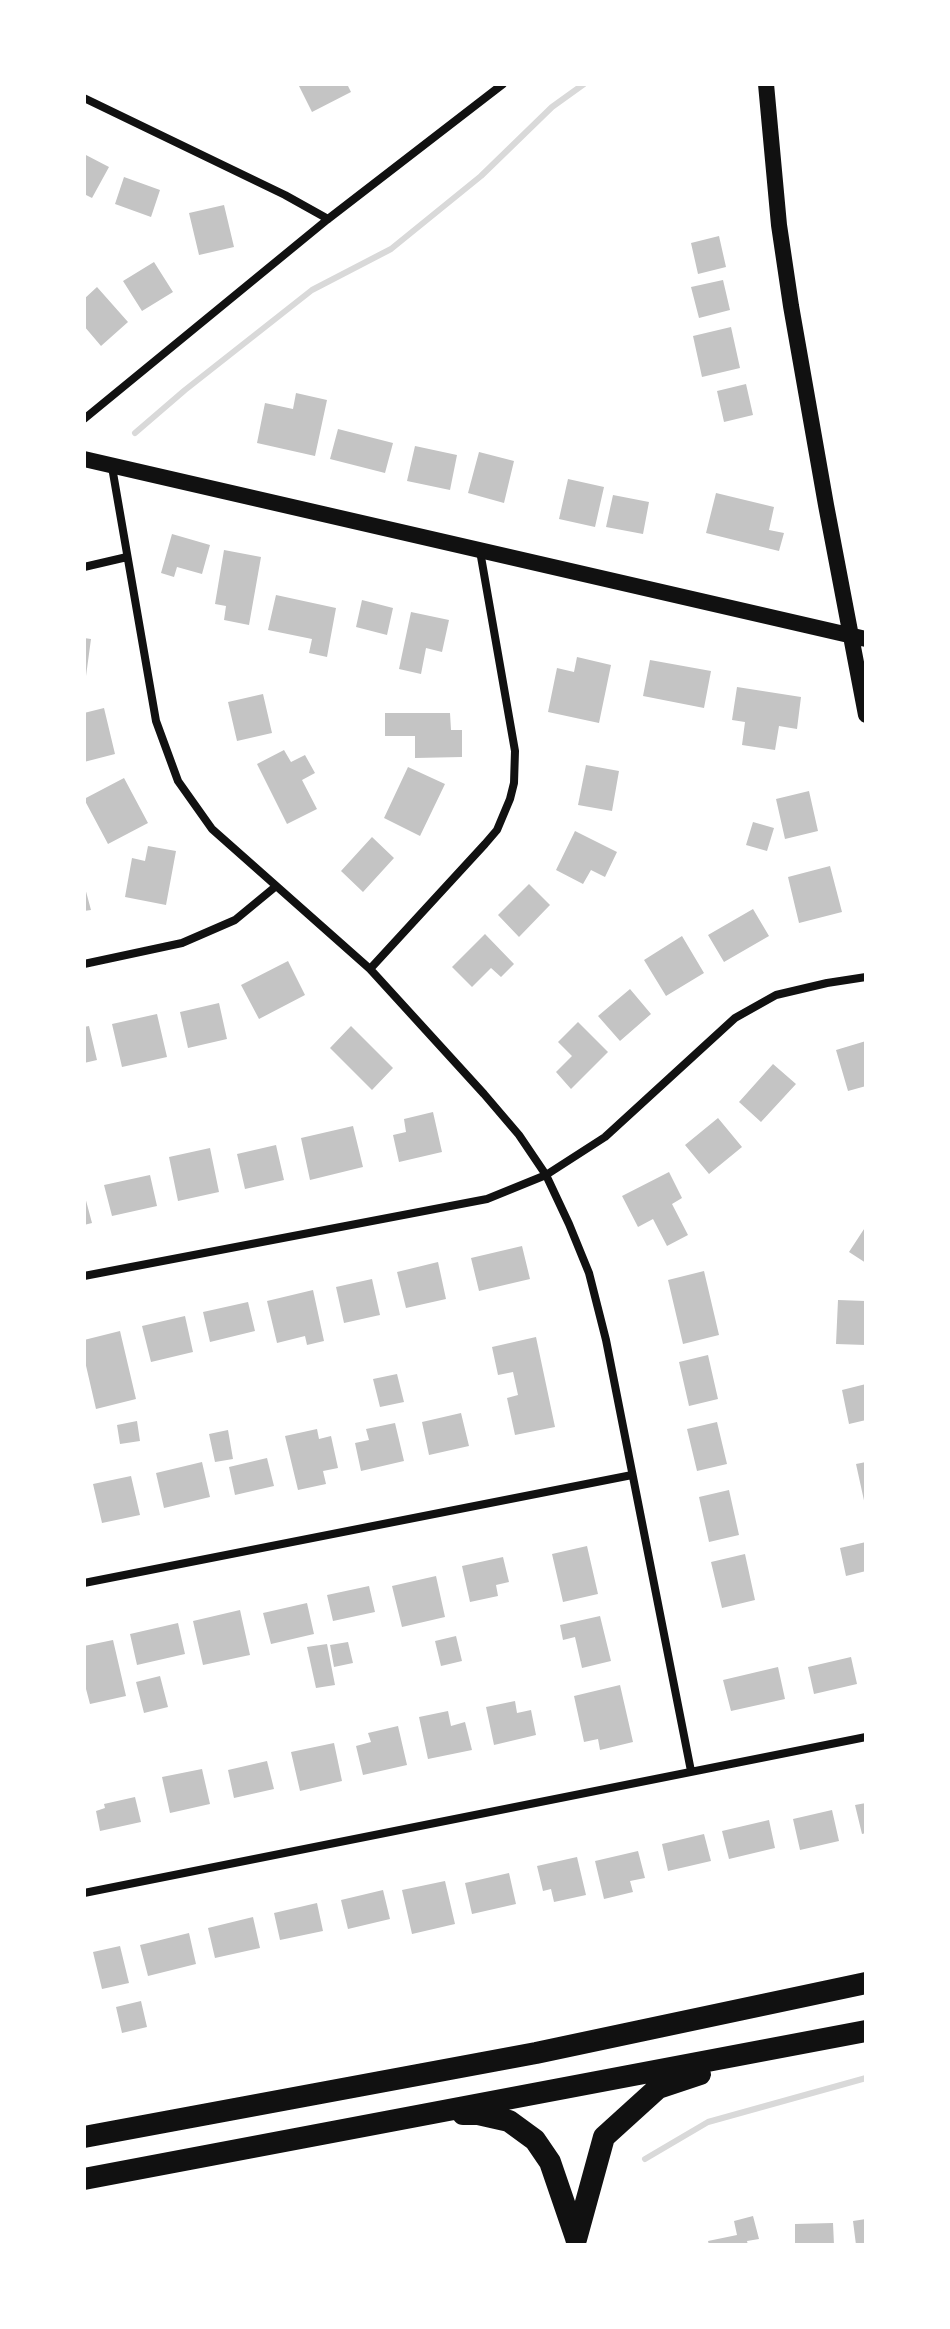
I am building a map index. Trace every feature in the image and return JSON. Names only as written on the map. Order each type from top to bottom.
[{"type":"highway","points":[[84,2137],[536,2053],[866,1983]]},
{"type":"highway","points":[[84,2179],[866,2031]]},
{"type":"highway","points":[[577,2242],[604,2137],[658,2088],[773,2049]]},
{"type":"highway","points":[[422,2114],[478,2114],[509,2121],[535,2140],[550,2162],[577,2242]]},
{"type":"main road","points":[[766,84],[781,239],[826,505],[858,637],[866,715]]},
{"type":"main road","points":[[84,459],[858,637]]},
{"type":"street","points":[[84,419],[328,219],[503,84]]},
{"type":"street","points":[[84,98],[328,219]]},
{"type":"street","points":[[112,465],[156,721],[178,781],[212,829],[370,969],[519,1135],[546,1175],[569,1224],[589,1273],[606,1340],[691,1771]]},
{"type":"street","points":[[370,969],[497,830],[510,799],[515,751],[480,551]]},
{"type":"street","points":[[84,567],[127,557]]},
{"type":"street","points":[[84,964],[182,943],[235,920],[275,887]]},
{"type":"street","points":[[84,1276],[487,1199],[546,1175],[605,1137],[735,1018],[776,995],[866,977]]},
{"type":"street","points":[[84,1583],[632,1475]]},
{"type":"street","points":[[84,1893],[866,1737]]},
{"type":"building","points":[[298,84],[347,84],[351,92],[312,112]]},
{"type":"building","points":[[84,154],[109,167],[92,198],[84,194]]},
{"type":"building","points":[[124,177],[160,190],[151,217],[115,204]]},
{"type":"building","points":[[224,205],[234,247],[199,255],[189,213]]},
{"type":"building","points":[[719,236],[726,267],[698,274],[691,243]]},
{"type":"building","points":[[154,262],[173,292],[142,311],[123,281]]},
{"type":"building","points":[[723,280],[730,310],[699,318],[691,287]]},
{"type":"building","points":[[97,287],[128,322],[101,346],[84,326],[84,299]]},
{"type":"building","points":[[731,327],[740,368],[702,377],[693,336]]},
{"type":"building","points":[[746,384],[753,415],[724,422],[717,391]]},
{"type":"building","points":[[296,393],[327,400],[315,456],[257,443],[265,403],[293,409]]},
{"type":"building","points":[[338,429],[393,443],[385,473],[330,459]]},
{"type":"building","points":[[415,446],[457,455],[450,490],[407,481]]},
{"type":"building","points":[[479,452],[514,461],[504,503],[468,493]]},
{"type":"building","points":[[568,479],[604,487],[595,527],[559,519]]},
{"type":"building","points":[[716,493],[774,507],[769,530],[784,533],[779,551],[706,533]]},
{"type":"building","points":[[613,495],[649,502],[643,534],[606,527]]},
{"type":"building","points":[[172,534],[210,545],[202,574],[177,567],[174,577],[161,573]]},
{"type":"building","points":[[224,550],[261,557],[249,625],[224,620],[226,606],[215,604]]},
{"type":"building","points":[[276,595],[336,608],[327,657],[309,653],[312,639],[268,630]]},
{"type":"building","points":[[362,600],[393,608],[387,635],[356,627]]},
{"type":"building","points":[[411,612],[449,620],[442,652],[426,648],[421,674],[399,669]]},
{"type":"building","points":[[84,638],[91,639],[86,676],[84,676]]},
{"type":"building","points":[[577,657],[611,665],[599,723],[548,712],[557,668],[574,672]]},
{"type":"building","points":[[650,660],[711,671],[704,708],[643,696]]},
{"type":"building","points":[[737,687],[801,697],[797,729],[779,726],[775,750],[742,745],[745,722],[732,720]]},
{"type":"building","points":[[263,694],[272,733],[237,741],[228,702]]},
{"type":"building","points":[[104,708],[115,754],[84,762],[84,713]]},
{"type":"building","points":[[385,713],[450,713],[451,730],[462,730],[462,757],[415,758],[415,736],[385,736]]},
{"type":"building","points":[[284,750],[291,762],[305,755],[315,773],[302,780],[317,809],[287,824],[257,764]]},
{"type":"building","points":[[586,765],[619,771],[612,811],[578,805]]},
{"type":"building","points":[[408,767],[445,784],[420,836],[384,818]]},
{"type":"building","points":[[124,778],[148,823],[108,844],[84,799]]},
{"type":"building","points":[[809,791],[818,831],[785,839],[776,799]]},
{"type":"building","points":[[753,822],[774,828],[767,851],[746,845]]},
{"type":"building","points":[[575,831],[617,852],[605,877],[591,870],[583,884],[556,870]]},
{"type":"building","points":[[372,837],[394,858],[363,892],[341,871]]},
{"type":"building","points":[[148,846],[176,851],[166,905],[125,897],[132,858],[145,861]]},
{"type":"building","points":[[830,866],[842,912],[799,923],[788,877]]},
{"type":"building","points":[[84,884],[91,910],[84,911]]},
{"type":"building","points":[[529,884],[550,905],[519,937],[498,915]]},
{"type":"building","points":[[753,909],[769,936],[724,962],[708,935]]},
{"type":"building","points":[[485,934],[514,964],[501,977],[491,968],[472,987],[452,967]]},
{"type":"building","points":[[682,936],[704,973],[666,996],[644,960]]},
{"type":"building","points":[[288,961],[305,995],[259,1019],[241,985]]},
{"type":"building","points":[[630,989],[651,1014],[620,1041],[598,1016]]},
{"type":"building","points":[[219,1003],[227,1039],[188,1048],[180,1012]]},
{"type":"building","points":[[157,1014],[167,1057],[122,1067],[112,1024]]},
{"type":"building","points":[[578,1022],[608,1052],[571,1089],[556,1072],[572,1056],[558,1042]]},
{"type":"building","points":[[89,1026],[97,1060],[84,1063],[84,1027]]},
{"type":"building","points":[[351,1026],[393,1068],[372,1090],[330,1048]]},
{"type":"building","points":[[866,1041],[866,1086],[848,1091],[836,1050]]},
{"type":"building","points":[[773,1064],[796,1084],[761,1122],[739,1102]]},
{"type":"building","points":[[433,1112],[442,1152],[399,1162],[393,1135],[406,1132],[404,1119]]},
{"type":"building","points":[[718,1118],[742,1147],[709,1174],[685,1145]]},
{"type":"building","points":[[353,1126],[363,1167],[310,1180],[301,1138]]},
{"type":"building","points":[[276,1145],[284,1180],[245,1189],[237,1154]]},
{"type":"building","points":[[210,1148],[219,1192],[178,1201],[169,1157]]},
{"type":"building","points":[[669,1172],[682,1198],[672,1204],[688,1235],[667,1246],[653,1219],[638,1227],[622,1196]]},
{"type":"building","points":[[150,1175],[157,1206],[112,1216],[104,1185]]},
{"type":"building","points":[[84,1193],[92,1223],[84,1225]]},
{"type":"building","points":[[866,1226],[866,1263],[849,1252]]},
{"type":"building","points":[[522,1246],[530,1279],[479,1291],[471,1258]]},
{"type":"building","points":[[438,1262],[446,1299],[406,1308],[397,1272]]},
{"type":"building","points":[[704,1271],[719,1335],[683,1344],[668,1280]]},
{"type":"building","points":[[372,1279],[380,1315],[344,1323],[336,1287]]},
{"type":"building","points":[[313,1290],[324,1341],[307,1345],[305,1336],[277,1343],[267,1301]]},
{"type":"building","points":[[838,1300],[866,1301],[866,1345],[836,1344]]},
{"type":"building","points":[[248,1302],[255,1331],[210,1342],[203,1312]]},
{"type":"building","points":[[185,1316],[193,1352],[151,1362],[142,1326]]},
{"type":"building","points":[[120,1331],[136,1399],[96,1409],[84,1357],[84,1340]]},
{"type":"building","points":[[536,1337],[555,1427],[515,1435],[507,1398],[518,1395],[513,1372],[498,1375],[492,1347]]},
{"type":"building","points":[[708,1355],[718,1399],[689,1406],[679,1362]]},
{"type":"building","points":[[397,1374],[404,1402],[380,1407],[373,1379]]},
{"type":"building","points":[[866,1384],[866,1420],[849,1424],[842,1390]]},
{"type":"building","points":[[461,1413],[469,1446],[429,1455],[422,1422]]},
{"type":"building","points":[[137,1421],[140,1441],[120,1444],[117,1425]]},
{"type":"building","points":[[717,1422],[727,1464],[697,1471],[687,1429]]},
{"type":"building","points":[[395,1423],[404,1461],[361,1471],[355,1443],[369,1440],[366,1429]]},
{"type":"building","points":[[317,1429],[319,1439],[331,1436],[338,1468],[323,1471],[326,1484],[298,1490],[285,1436]]},
{"type":"building","points":[[228,1430],[233,1459],[215,1462],[209,1434]]},
{"type":"building","points":[[267,1458],[274,1486],[235,1495],[229,1467]]},
{"type":"building","points":[[202,1462],[210,1497],[164,1508],[156,1473]]},
{"type":"building","points":[[866,1462],[866,1505],[865,1505],[856,1464]]},
{"type":"building","points":[[131,1476],[140,1515],[102,1523],[93,1484]]},
{"type":"building","points":[[729,1490],[739,1535],[709,1542],[699,1497]]},
{"type":"building","points":[[866,1542],[866,1571],[846,1576],[840,1548]]},
{"type":"building","points":[[587,1546],[598,1594],[563,1602],[552,1554]]},
{"type":"building","points":[[745,1554],[755,1600],[722,1608],[711,1562]]},
{"type":"building","points":[[503,1557],[509,1582],[496,1585],[498,1596],[470,1602],[462,1566]]},
{"type":"building","points":[[436,1576],[445,1617],[402,1627],[392,1586]]},
{"type":"building","points":[[369,1586],[375,1612],[333,1621],[327,1595]]},
{"type":"building","points":[[307,1603],[314,1634],[271,1644],[263,1613]]},
{"type":"building","points":[[240,1610],[250,1655],[203,1665],[193,1621]]},
{"type":"building","points":[[600,1616],[611,1661],[582,1668],[575,1637],[563,1640],[560,1625]]},
{"type":"building","points":[[178,1623],[185,1654],[137,1665],[130,1634]]},
{"type":"building","points":[[456,1636],[462,1661],[441,1666],[435,1641]]},
{"type":"building","points":[[113,1640],[126,1696],[90,1704],[84,1690],[84,1646]]},
{"type":"building","points":[[348,1642],[353,1663],[334,1667],[330,1645]]},
{"type":"building","points":[[327,1644],[335,1685],[316,1688],[307,1647]]},
{"type":"building","points":[[851,1657],[857,1684],[814,1694],[808,1667]]},
{"type":"building","points":[[778,1667],[785,1699],[731,1711],[723,1680]]},
{"type":"building","points":[[160,1676],[168,1707],[144,1713],[136,1682]]},
{"type":"building","points":[[620,1685],[633,1742],[600,1750],[598,1739],[584,1742],[574,1696]]},
{"type":"building","points":[[515,1701],[517,1713],[531,1710],[536,1735],[494,1745],[486,1707]]},
{"type":"building","points":[[448,1711],[451,1726],[465,1722],[472,1750],[428,1759],[419,1717]]},
{"type":"building","points":[[398,1726],[407,1765],[363,1775],[356,1746],[371,1742],[368,1733]]},
{"type":"building","points":[[334,1743],[342,1781],[300,1791],[291,1752]]},
{"type":"building","points":[[267,1761],[274,1789],[234,1798],[228,1770]]},
{"type":"building","points":[[202,1769],[210,1804],[170,1813],[162,1777]]},
{"type":"building","points":[[135,1797],[141,1822],[100,1831],[96,1811],[105,1808],[104,1804]]},
{"type":"building","points":[[866,1803],[866,1833],[862,1834],[855,1805]]},
{"type":"building","points":[[832,1810],[839,1841],[800,1850],[793,1819]]},
{"type":"building","points":[[769,1820],[775,1848],[729,1859],[722,1831]]},
{"type":"building","points":[[704,1834],[711,1861],[668,1871],[662,1844]]},
{"type":"building","points":[[638,1851],[645,1878],[630,1881],[633,1892],[604,1899],[595,1861]]},
{"type":"building","points":[[577,1857],[586,1895],[554,1902],[551,1889],[543,1891],[537,1866]]},
{"type":"building","points":[[509,1873],[516,1904],[472,1914],[465,1883]]},
{"type":"building","points":[[445,1881],[455,1924],[412,1934],[402,1890]]},
{"type":"building","points":[[383,1890],[390,1919],[348,1929],[341,1900]]},
{"type":"building","points":[[317,1903],[323,1931],[280,1940],[274,1913]]},
{"type":"building","points":[[253,1917],[260,1948],[215,1958],[208,1928]]},
{"type":"building","points":[[189,1933],[196,1964],[148,1976],[140,1945]]},
{"type":"building","points":[[120,1946],[129,1983],[102,1989],[93,1952]]},
{"type":"building","points":[[141,2001],[147,2027],[122,2033],[116,2007]]},
{"type":"building","points":[[753,2216],[759,2239],[747,2241],[748,2245],[709,2245],[708,2241],[737,2235],[734,2221]]},
{"type":"building","points":[[866,2219],[866,2245],[856,2245],[853,2221]]},
{"type":"building","points":[[833,2223],[834,2245],[795,2245],[795,2224]]},
{"type":"waterway","points":[[135,433],[312,290],[391,249],[481,176],[552,107],[584,84]]},
{"type":"waterway","points":[[645,2159],[708,2122],[866,2078]]}]
